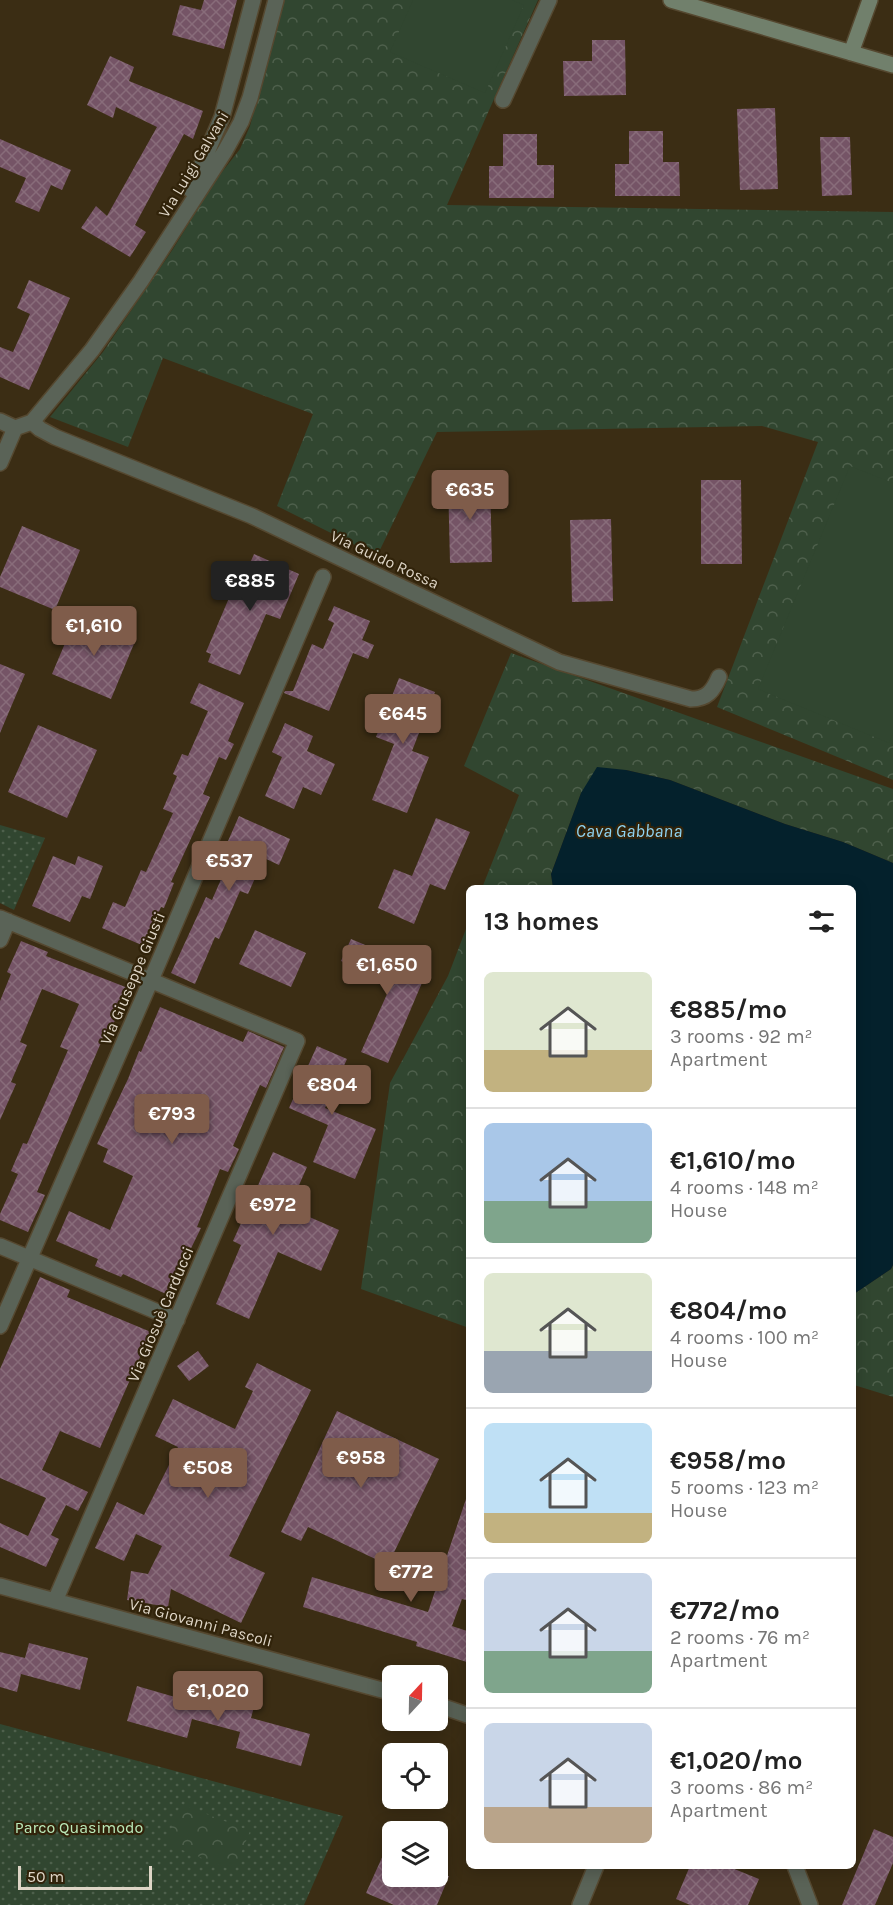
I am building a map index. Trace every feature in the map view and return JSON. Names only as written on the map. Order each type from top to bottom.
[{"type":"street","name":"Via Luigi Galvani","points":[[167,242],[201,170],[222,117],[253,0]]},
{"type":"street","name":"Via Luigi Galvani","points":[[32,422],[93,350],[167,242],[225,151],[241,122],[257,74],[276,0]]},
{"type":"street","points":[[503,100],[549,0]]},
{"type":"street","points":[[671,0],[893,65]]},
{"type":"street","points":[[852,53],[870,0]]},
{"type":"street","points":[[0,421],[15,428],[32,422]]},
{"type":"street","name":"Via Guido Rossa","points":[[32,422],[54,436],[252,516],[559,662],[691,699],[700,699],[710,694],[719,677]]},
{"type":"street","points":[[0,463],[15,428]]},
{"type":"street","name":"Via Giuseppe Giusti","points":[[0,1326],[323,578]]},
{"type":"street","points":[[0,940],[4,919],[151,980]]},
{"type":"street","name":"Via Giosuè Carducci","points":[[56,1601],[297,1041],[151,980]]},
{"type":"street","points":[[0,1246],[177,1320]]},
{"type":"street","name":"Via Giovanni Pascoli","points":[[0,1586],[382,1690]]},
{"type":"street","points":[[448,1708],[466,1715]]},
{"type":"street","points":[[580,1905],[595,1869]]},
{"type":"street","points":[[796,1869],[810,1905]]},
{"type":"green space","points":[[284,0],[538,0],[447,205],[893,212],[893,780],[717,707],[818,442],[762,426],[437,432],[377,556],[277,506],[313,414],[163,358],[128,447],[50,417],[103,352],[173,249],[215,181],[240,149],[250,126]]},
{"type":"green space","points":[[413,0],[512,0],[524,5],[485,93],[390,52]]},
{"type":"green space","points":[[850,466],[893,483],[893,733],[889,743],[758,689]]},
{"type":"green space","points":[[511,653],[893,789],[893,863],[843,842],[785,824],[670,780],[626,770],[581,793],[551,874],[553,885],[483,885],[519,795],[464,766]]},
{"type":"green space","points":[[0,825],[45,838],[14,910],[0,903]]},
{"type":"green space","points":[[466,929],[466,1327],[361,1289],[390,1083],[448,976]]},
{"type":"green space","points":[[893,1265],[893,1397],[856,1386],[856,1293],[891,1269]]},
{"type":"green space","name":"Parco Quasimodo","points":[[0,1724],[343,1816],[304,1905],[0,1905]]},
{"type":"green space","points":[[181,1804],[250,1831],[234,1871],[165,1843]]},
{"type":"water","name":"Cava Gabbana","points":[[597,767],[626,770],[670,780],[785,824],[843,842],[893,863],[893,1265],[891,1269],[856,1293],[856,885],[553,885],[551,874],[581,793]]},
{"type":"building","points":[[204,0],[237,0],[224,49],[172,35],[180,5],[201,10]]},
{"type":"building","points":[[592,40],[625,40],[626,95],[564,96],[563,61],[592,61]]},
{"type":"building","points":[[110,56],[134,67],[129,81],[203,111],[193,139],[184,134],[135,225],[146,232],[130,257],[81,228],[96,206],[107,216],[157,127],[116,107],[113,118],[87,105]]},
{"type":"building","points":[[775,108],[778,189],[740,190],[737,109]]},
{"type":"building","points":[[629,131],[663,131],[663,162],[679,162],[680,196],[615,196],[615,164],[629,164]]},
{"type":"building","points":[[503,134],[537,134],[537,165],[554,165],[554,198],[489,198],[489,166],[503,166]]},
{"type":"building","points":[[820,137],[850,137],[852,195],[822,196]]},
{"type":"building","points":[[0,139],[71,170],[62,190],[51,185],[39,212],[15,202],[26,178],[0,167]]},
{"type":"building","points":[[29,280],[70,298],[29,390],[0,377],[0,347],[13,352],[30,314],[17,308]]},
{"type":"building","points":[[490,479],[492,562],[450,563],[448,480]]},
{"type":"building","points":[[701,480],[741,480],[742,564],[701,564]]},
{"type":"building","points":[[611,519],[613,601],[572,602],[570,520]]},
{"type":"building","points":[[22,526],[80,550],[55,610],[0,587],[0,577]]},
{"type":"building","points":[[254,554],[299,574],[280,619],[266,614],[240,675],[208,662],[211,654],[206,652],[229,598],[234,600]]},
{"type":"building","points":[[334,606],[370,621],[362,640],[374,645],[368,659],[353,653],[329,711],[284,693],[293,691],[312,644],[323,649],[334,623],[328,620]]},
{"type":"building","points":[[77,615],[136,639],[111,699],[52,674]]},
{"type":"building","points":[[0,664],[25,674],[0,733]]},
{"type":"building","points":[[399,678],[435,692],[412,751],[429,757],[407,813],[372,800],[394,744],[376,737]]},
{"type":"building","points":[[199,683],[244,703],[228,741],[234,744],[226,760],[219,757],[203,794],[210,797],[171,882],[174,883],[164,908],[161,907],[144,946],[102,928],[113,902],[125,907],[141,870],[146,872],[173,813],[163,809],[177,776],[173,774],[182,754],[188,756],[208,711],[190,703]]},
{"type":"building","points":[[285,723],[313,736],[307,751],[335,764],[321,795],[303,787],[294,809],[265,796],[282,757],[272,752]]},
{"type":"building","points":[[38,725],[97,750],[67,818],[8,792]]},
{"type":"building","points":[[239,816],[290,839],[279,865],[264,858],[248,894],[240,891],[219,939],[215,937],[195,984],[171,973],[206,897],[212,900],[236,845],[228,841]]},
{"type":"building","points":[[436,818],[470,832],[445,890],[430,884],[414,924],[378,908],[394,869],[412,876]]},
{"type":"building","points":[[53,856],[75,865],[78,856],[103,866],[90,899],[82,896],[70,922],[32,906]]},
{"type":"building","points":[[255,930],[306,953],[291,987],[239,964]]},
{"type":"building","points":[[351,939],[427,971],[388,1063],[361,1052],[392,983],[341,961]]},
{"type":"building","points":[[21,941],[48,952],[46,956],[128,988],[113,1025],[109,1024],[37,1192],[45,1195],[28,1232],[0,1220],[0,1214],[18,1174],[11,1171],[23,1143],[27,1144],[68,1050],[60,1047],[79,1004],[42,989],[20,1042],[27,1045],[11,1082],[16,1084],[0,1120],[0,1001],[11,974],[7,972]]},
{"type":"building","points":[[160,1007],[243,1042],[248,1031],[284,1047],[266,1088],[260,1085],[233,1146],[239,1149],[228,1172],[220,1169],[197,1227],[201,1228],[168,1295],[123,1274],[121,1277],[95,1266],[98,1259],[56,1241],[69,1211],[110,1230],[133,1176],[103,1162],[108,1149],[97,1144]]},
{"type":"building","points":[[317,1046],[347,1059],[325,1108],[376,1129],[355,1179],[313,1162],[328,1125],[289,1108]]},
{"type":"building","points":[[273,1152],[307,1167],[289,1208],[339,1230],[321,1271],[278,1252],[249,1319],[216,1304],[241,1245],[233,1241]]},
{"type":"building","points":[[40,1277],[70,1290],[67,1297],[151,1332],[100,1448],[60,1431],[42,1470],[88,1492],[78,1511],[66,1505],[51,1535],[59,1539],[46,1567],[0,1547],[0,1523],[28,1536],[46,1498],[0,1478],[0,1369]]},
{"type":"building","points":[[198,1351],[209,1366],[189,1381],[177,1366]]},
{"type":"building","points":[[257,1363],[311,1390],[229,1556],[265,1573],[241,1623],[171,1589],[168,1607],[127,1600],[131,1571],[148,1574],[162,1546],[136,1534],[124,1561],[95,1548],[117,1502],[144,1515],[178,1447],[155,1436],[173,1399],[235,1429],[253,1391],[245,1387]]},
{"type":"building","points":[[337,1411],[439,1459],[388,1565],[308,1527],[301,1541],[281,1532]]},
{"type":"building","points":[[466,1499],[466,1600],[462,1599],[452,1626],[466,1631],[466,1662],[416,1646],[417,1642],[303,1607],[312,1577],[428,1612]]},
{"type":"building","points":[[29,1643],[88,1658],[80,1690],[21,1674],[17,1692],[0,1687],[0,1652],[25,1658]]},
{"type":"building","points":[[137,1686],[192,1702],[196,1687],[255,1703],[251,1718],[310,1734],[301,1766],[236,1748],[240,1732],[192,1719],[187,1738],[127,1721]]},
{"type":"building","points":[[874,1829],[893,1837],[893,1863],[875,1905],[842,1905]]},
{"type":"building","points":[[382,1857],[382,1887],[444,1887],[437,1905],[394,1905],[366,1893]]},
{"type":"building","points":[[689,1869],[734,1869],[759,1879],[748,1905],[690,1905],[676,1899]]}]
